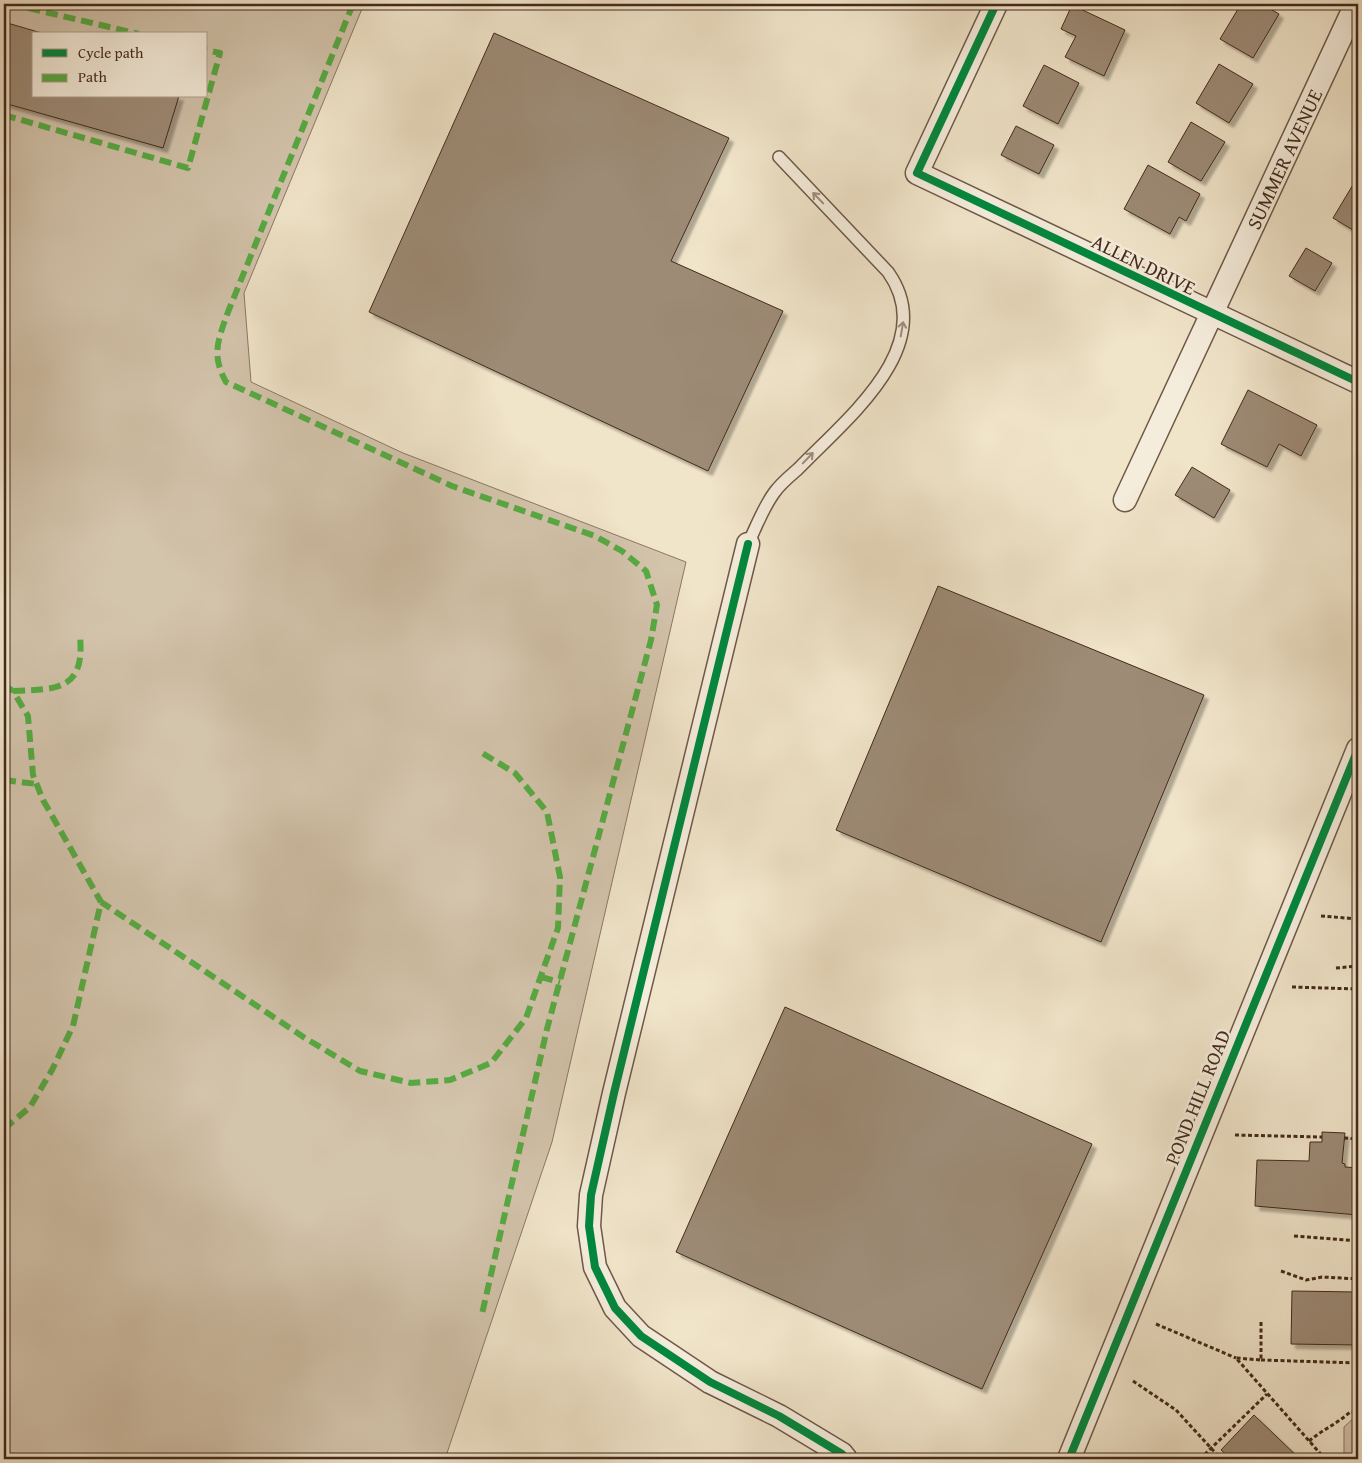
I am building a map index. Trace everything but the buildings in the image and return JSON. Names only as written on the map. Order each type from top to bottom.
[{"type":"street","name":"ALLEN DRIVE","points":[[996,4],[917,173],[1358,382]]},
{"type":"street","name":"SUMMER AVENUE","points":[[1125,500],[1354,16]]},
{"type":"street","points":[[748,544],[614,1093],[591,1196],[589,1226],[595,1267],[615,1308],[641,1336],[710,1382],[779,1416],[842,1454],[846,1459]]},
{"type":"street","name":"POND HILL ROAD","points":[[1069,1459],[1358,748]]},
{"type":"lane","points":[[748,544],[774,493],[857,408],[886,373],[901,338],[904,310],[900,290],[888,272],[779,157]]},
{"type":"path","points":[[1321,916],[1358,919]]},
{"type":"path","points":[[1336,968],[1358,966]]},
{"type":"path","points":[[1292,987],[1358,989]]},
{"type":"path","points":[[1235,1135],[1322,1137]]},
{"type":"path","points":[[1344,1138],[1356,1139],[1358,1143]]},
{"type":"path","points":[[1294,1236],[1358,1241]]},
{"type":"path","points":[[1281,1271],[1306,1280],[1322,1277],[1358,1279]]},
{"type":"path","points":[[1261,1322],[1261,1360]]},
{"type":"path","points":[[1156,1324],[1236,1358],[1358,1363]]},
{"type":"path","points":[[1236,1358],[1325,1459]]},
{"type":"path","points":[[1133,1382],[1176,1410],[1221,1459]]},
{"type":"path","points":[[1200,1459],[1267,1394]]},
{"type":"path","points":[[1309,1441],[1318,1433],[1337,1424],[1350,1412],[1358,1412]]},
{"type":"shaded area","points":[[4,4],[364,4],[244,293],[251,382],[403,453],[686,562],[552,1142],[445,1459],[4,1459]]},
{"type":"shaded area","points":[[1358,1416],[1358,1459],[1348,1459],[1344,1455],[1344,1427]]},
{"type":"marked path","points":[[11,4],[130,32]]},
{"type":"marked path","points":[[353,4],[221,331],[217,355],[221,372],[226,382],[452,486],[595,536],[622,551],[646,571],[657,605],[651,640],[547,1029],[482,1314]]},
{"type":"marked path","points":[[208,50],[220,53],[208,96]]},
{"type":"marked path","points":[[4,115],[188,168],[207,98]]},
{"type":"marked path","points":[[13,691],[55,687],[73,677],[78,668],[80,636]]},
{"type":"marked path","points":[[4,685],[13,691],[28,716],[33,775],[43,800],[101,902]]},
{"type":"marked path","points":[[4,1129],[30,1107],[52,1070],[73,1026],[101,902],[305,1038],[360,1071],[411,1083],[450,1080],[491,1063],[526,1018],[558,928],[560,877],[547,812],[515,773],[479,751]]},
{"type":"marked path","points":[[4,780],[37,784]]},
{"type":"marked path","points":[[541,977],[560,982]]},
{"type":"cycle path","points":[[996,4],[917,173],[1358,382]]},
{"type":"cycle path","points":[[748,544],[614,1093],[591,1195],[589,1226],[595,1267],[615,1308],[641,1336],[710,1382],[779,1416],[842,1454],[846,1459]]},
{"type":"cycle path","points":[[1069,1459],[1358,749]]}]
